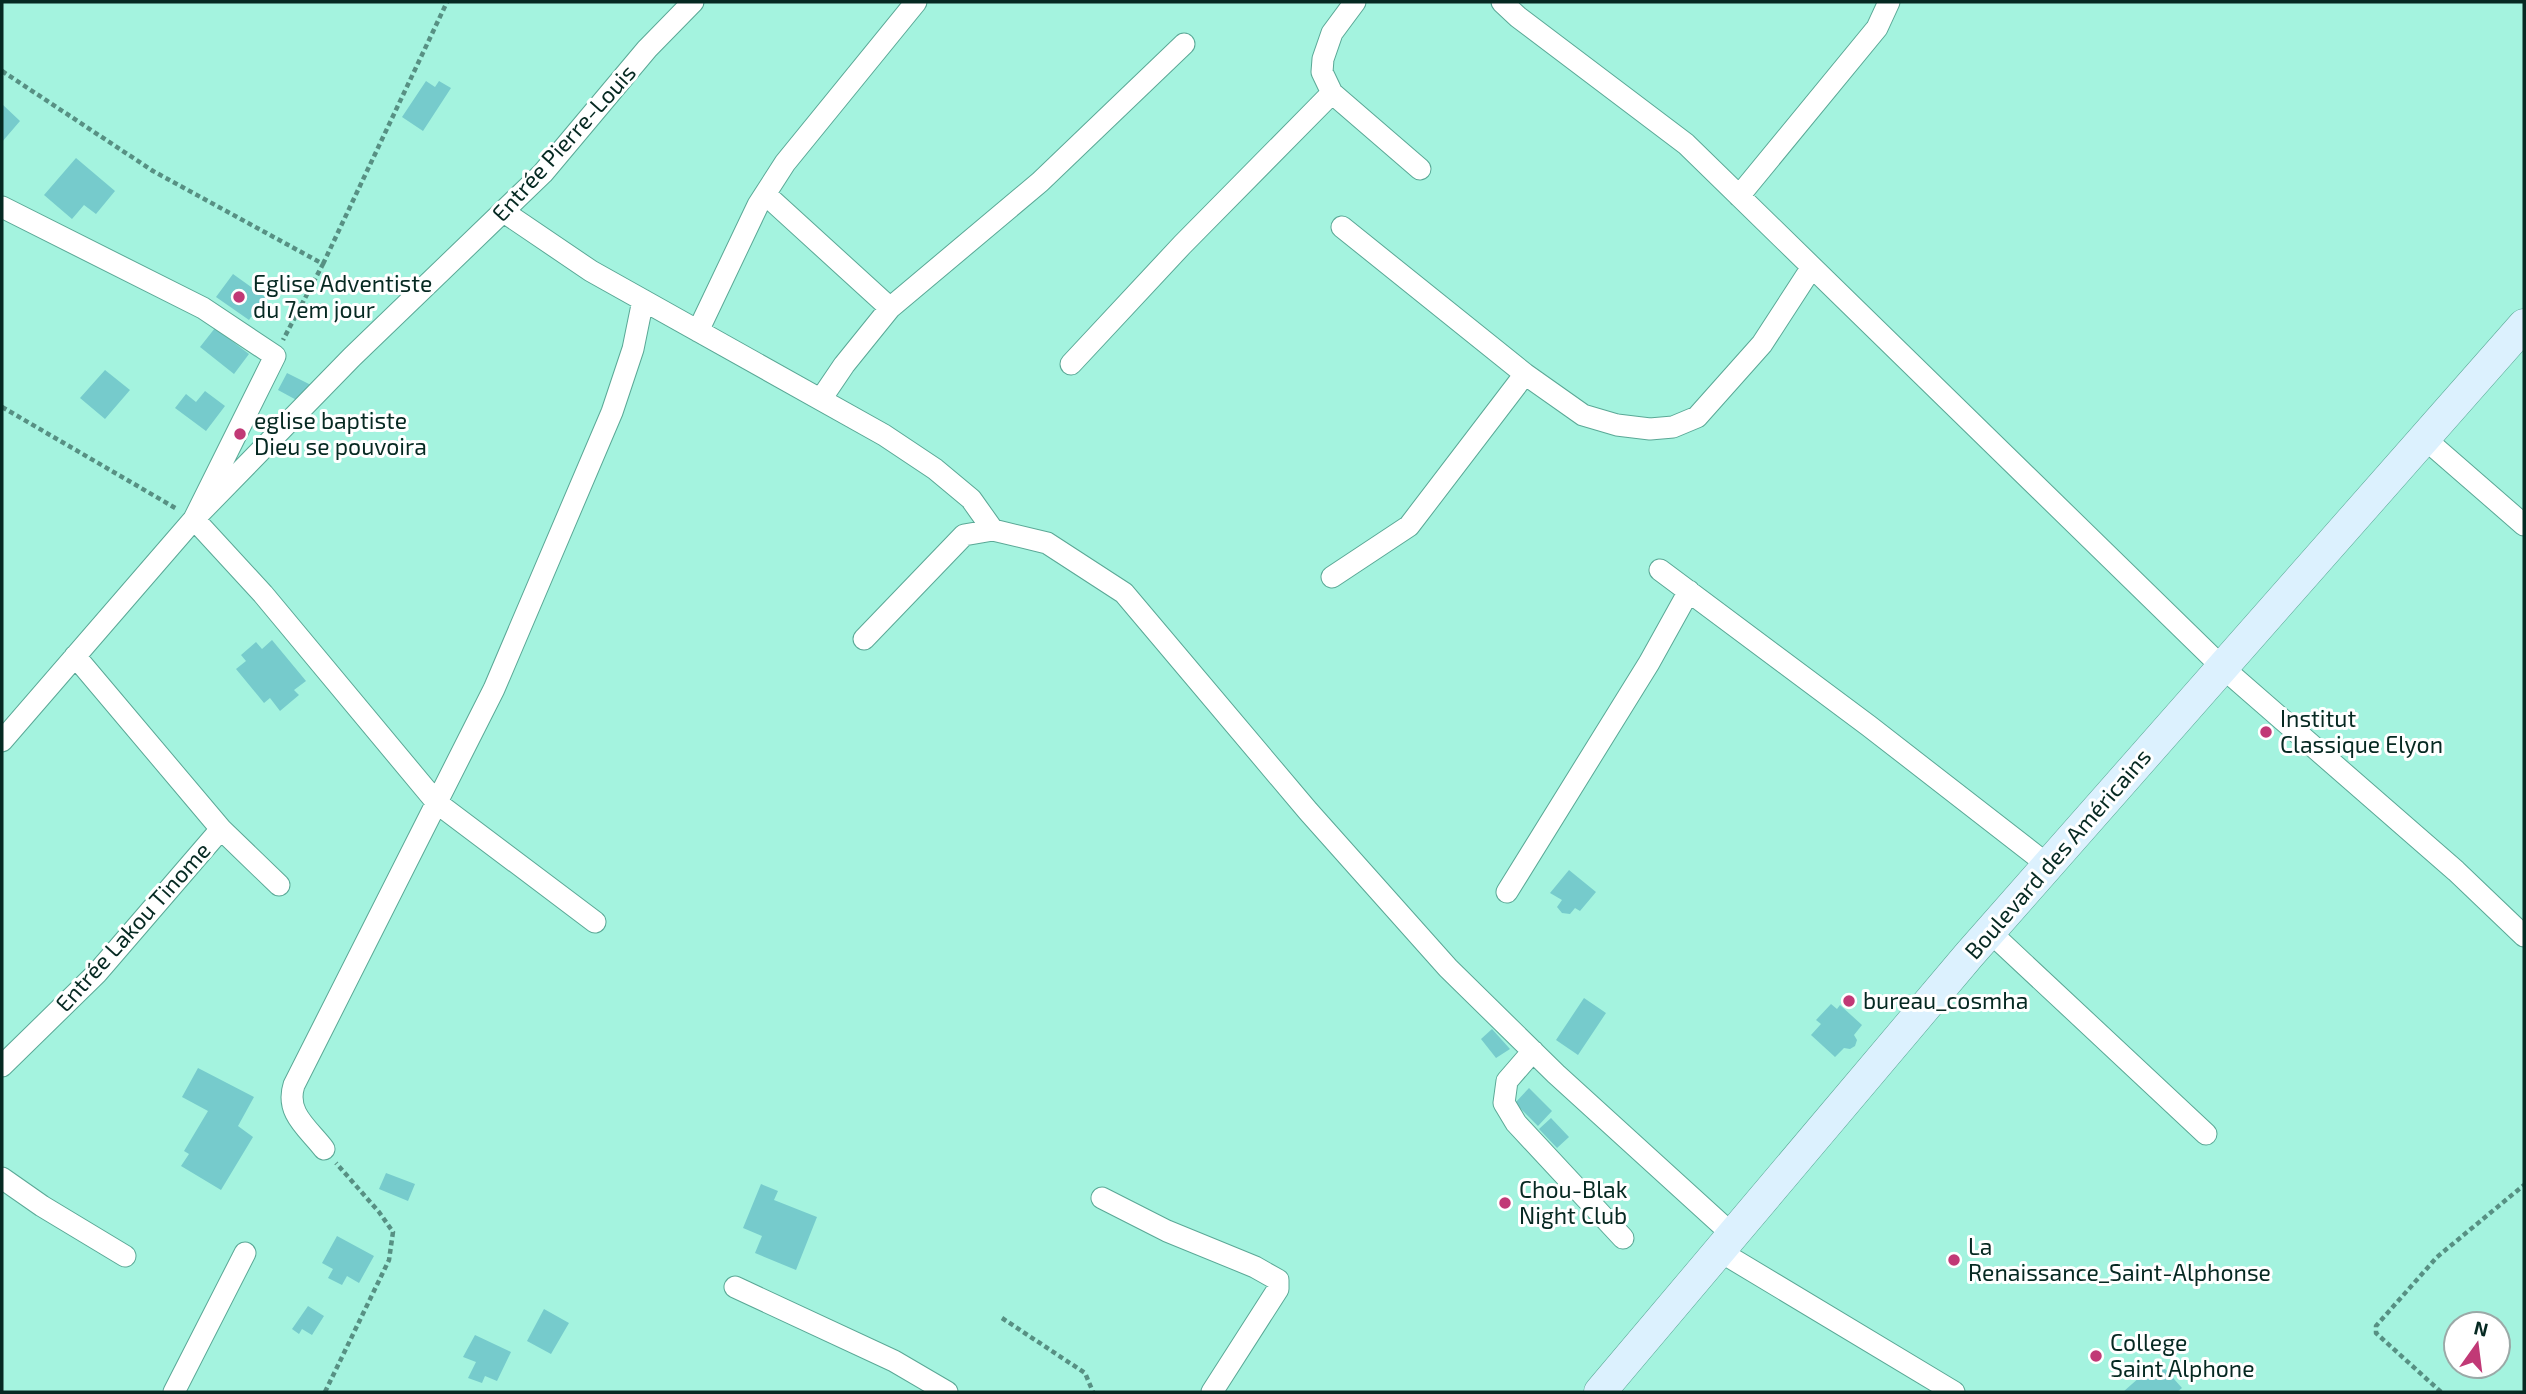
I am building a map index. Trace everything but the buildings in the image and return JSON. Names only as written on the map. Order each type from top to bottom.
[{"type":"main road","name":"Boulevard des Américains","points":[[1600,1392],[2048,865],[2524,325]]},
{"type":"street","name":"Entrée Pierre-Louis","points":[[194,519],[352,357],[543,173],[647,49],[693,2]]},
{"type":"street","points":[[698,331],[765,194],[785,163],[916,2]]},
{"type":"street","points":[[1354,2],[1332,33],[1322,59],[1322,72],[1332,93],[1420,169]]},
{"type":"street","points":[[1502,2],[1686,144],[2222,667],[2456,871],[2524,936]]},
{"type":"street","points":[[1739,196],[1877,28],[1889,2]]},
{"type":"street","points":[[821,400],[844,365],[890,308],[1040,182],[1184,44]]},
{"type":"street","points":[[1072,364],[1182,245],[1332,93]]},
{"type":"street","points":[[765,194],[890,308]]},
{"type":"street","points":[[2,208],[204,308],[275,356],[194,519],[2,741]]},
{"type":"street","points":[[504,212],[591,271],[884,435],[935,469],[971,499],[993,530]]},
{"type":"street","points":[[1342,227],[1525,374],[1583,415],[1617,425],[1650,429],[1673,426],[1697,417],[1762,344],[1812,267]]},
{"type":"street","points":[[324,1149],[293,1110],[290,1098],[294,1084],[494,689],[612,412],[633,349],[643,300]]},
{"type":"street","points":[[1332,577],[1409,526],[1525,374]]},
{"type":"street","points":[[2424,438],[2524,526]]},
{"type":"street","points":[[194,519],[263,594],[437,803],[595,922]]},
{"type":"street","points":[[864,639],[964,535],[993,530],[1046,543],[1124,593],[1308,811],[1448,968],[1727,1244],[1954,1392]]},
{"type":"street","points":[[1660,570],[1869,726],[2048,865]]},
{"type":"street","points":[[1507,892],[1649,663],[1689,592]]},
{"type":"street","name":"Entrée Lakou Tinome","points":[[2,1066],[97,973],[221,829],[75,656]]},
{"type":"street","points":[[221,829],[279,885]]},
{"type":"street","points":[[1990,932],[2206,1134]]},
{"type":"street","points":[[1533,1051],[1507,1081],[1504,1103],[1516,1123],[1623,1238]]},
{"type":"street","points":[[2,1178],[41,1206],[125,1256]]},
{"type":"street","points":[[1102,1198],[1167,1231],[1270,1274],[1278,1280],[1278,1289],[1212,1392]]},
{"type":"street","points":[[174,1392],[245,1253]]},
{"type":"street","points":[[735,1287],[894,1361],[947,1392]]},
{"type":"path","points":[[275,356],[323,264],[447,2]]},
{"type":"path","points":[[2,71],[153,171],[323,264]]},
{"type":"path","points":[[2,407],[194,519]]},
{"type":"path","points":[[324,1149],[379,1212],[393,1233],[389,1260],[325,1392]]},
{"type":"path","points":[[2441,1392],[2376,1333],[2376,1325],[2437,1257],[2524,1185]]},
{"type":"path","points":[[1002,1318],[1085,1373],[1093,1392]]},
{"type":"place","name":"Eglise Adventiste du 7em jour","points":[[239,297]]},
{"type":"place","name":"eglise baptiste Dieu se pouvoira","points":[[240,434]]},
{"type":"place","name":"Institut Classique Elyon","points":[[2266,732]]},
{"type":"place","name":"bureau_cosmha","points":[[1849,1001]]},
{"type":"place","name":"Chou-Blak Night Club","points":[[1505,1203]]},
{"type":"place","name":"La Renaissance_Saint-Alphonse","points":[[1954,1260]]},
{"type":"place","name":"College Saint Alphone","points":[[2096,1356]]}]
